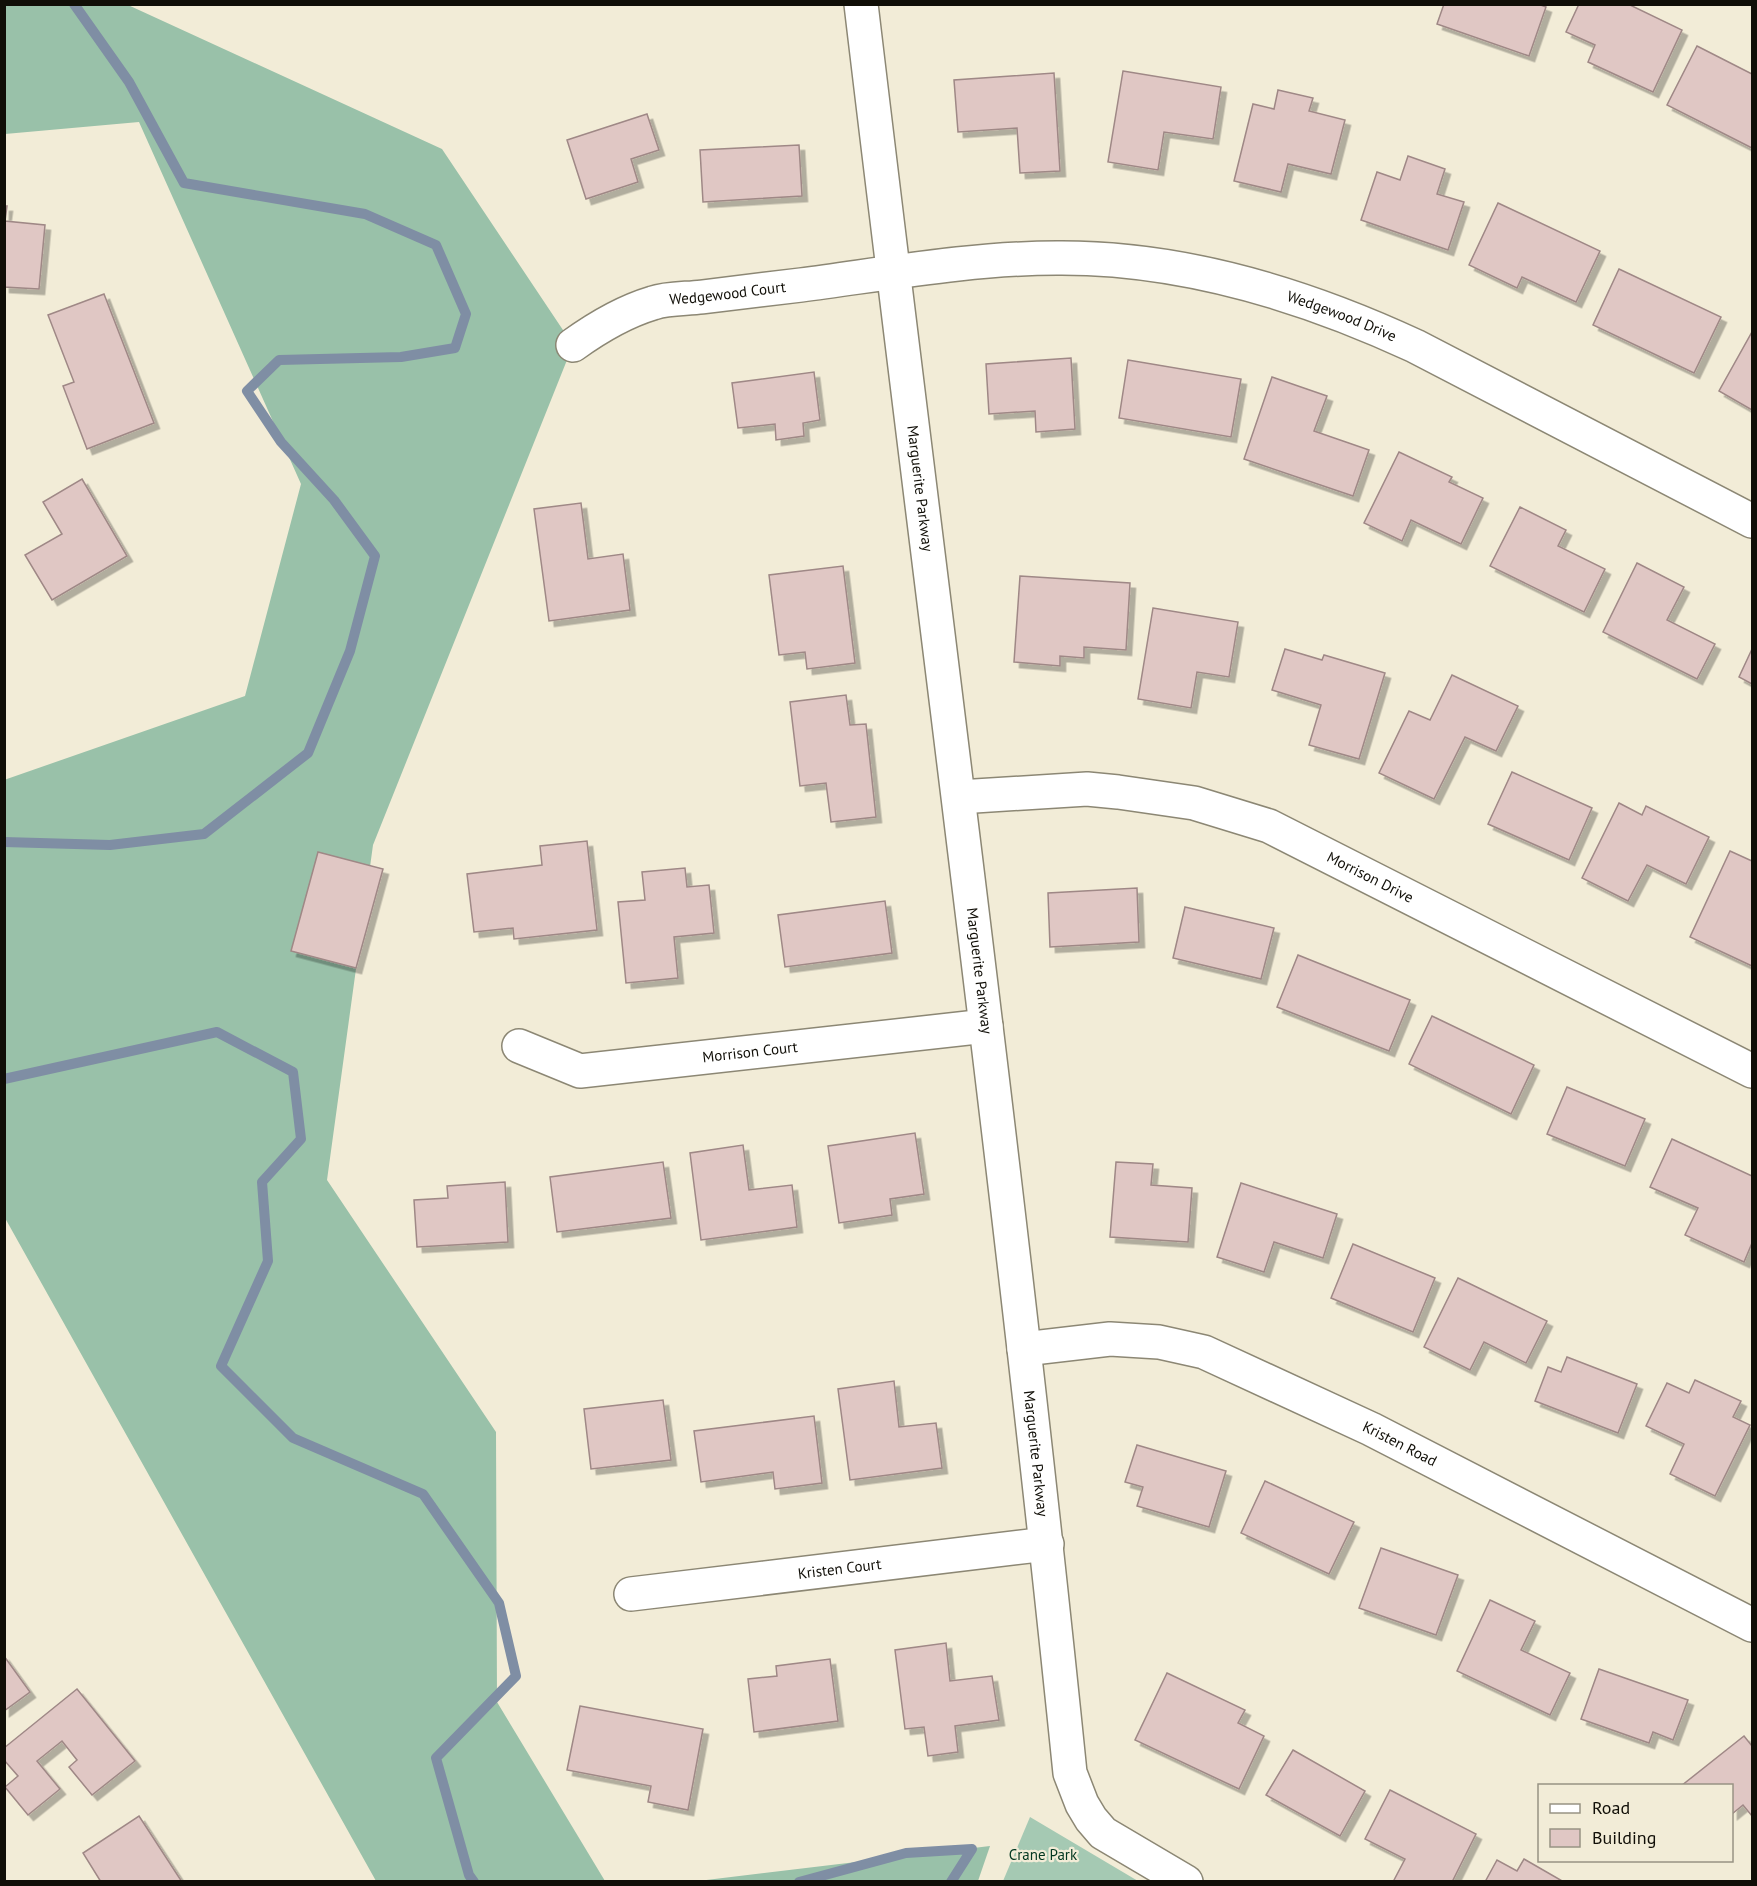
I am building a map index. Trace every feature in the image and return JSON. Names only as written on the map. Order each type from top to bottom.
[{"type":"street","name":"Marguerite Parkway","points":[[861,4],[986,1026],[1047,1545],[1070,1773],[1074,1788],[1091,1819],[1103,1833],[1186,1881]]},
{"type":"street","name":"Wedgewood Drive","points":[[893,273],[981,262],[1068,258],[1162,267],[1266,289],[1319,305],[1368,324],[1752,521]]},
{"type":"street","name":"Wedgewood Court","points":[[573,345],[601,324],[654,302],[893,273]]},
{"type":"street","name":"Morrison Drive","points":[[958,797],[1087,789],[1194,804],[1269,826],[1752,1071]]},
{"type":"street","name":"Morrison Court","points":[[519,1046],[580,1071],[986,1026]]},
{"type":"street","name":"Kristen Road","points":[[1024,1348],[1110,1339],[1159,1341],[1204,1352],[1371,1429],[1752,1625]]},
{"type":"street","name":"Kristen Court","points":[[631,1594],[1047,1545]]},
{"type":"green space","points":[[5,5],[128,5],[442,149],[573,345],[373,845],[327,1180],[496,1432],[497,1702],[605,1881],[376,1881],[5,1218],[4,780],[245,696],[301,484],[139,122],[5,134]]},
{"type":"green space","name":"Crane Park","points":[[1030,1817],[1138,1881],[1003,1881]]},
{"type":"green space","points":[[990,1846],[978,1881],[698,1881]]},
{"type":"building","points":[[1444,4],[1538,4],[1546,7],[1529,56],[1437,24]]},
{"type":"building","points":[[1579,4],[1628,4],[1682,30],[1653,92],[1588,62],[1595,45],[1566,32]]},
{"type":"building","points":[[1697,46],[1752,74],[1752,148],[1667,105]]},
{"type":"building","points":[[1123,71],[1221,87],[1213,139],[1164,132],[1158,170],[1108,162]]},
{"type":"building","points":[[1054,73],[1060,171],[1020,173],[1017,128],[958,132],[954,80]]},
{"type":"building","points":[[1278,90],[1313,98],[1309,111],[1345,120],[1331,174],[1288,164],[1281,192],[1234,181],[1253,104],[1274,109]]},
{"type":"building","points":[[647,114],[659,150],[631,159],[638,182],[586,199],[567,140]]},
{"type":"building","points":[[799,145],[802,196],[703,202],[700,150]]},
{"type":"building","points":[[1408,156],[1445,169],[1437,194],[1464,202],[1448,250],[1361,220],[1377,172],[1400,180]]},
{"type":"building","points":[[1498,203],[1600,251],[1576,302],[1522,277],[1517,288],[1469,265]]},
{"type":"building","points":[[4,206],[7,206],[5,221],[45,225],[39,289],[4,287]]},
{"type":"building","points":[[1619,269],[1721,317],[1694,373],[1593,325]]},
{"type":"building","points":[[104,294],[154,423],[87,449],[63,386],[74,382],[48,315]]},
{"type":"building","points":[[1752,332],[1752,410],[1719,391]]},
{"type":"building","points":[[1071,358],[1075,429],[1036,432],[1035,411],[989,414],[986,364]]},
{"type":"building","points":[[1128,360],[1241,379],[1231,437],[1119,418]]},
{"type":"building","points":[[814,372],[820,420],[803,423],[804,436],[776,440],[775,424],[738,428],[732,383]]},
{"type":"building","points":[[1272,377],[1327,396],[1314,431],[1369,450],[1353,496],[1244,459]]},
{"type":"building","points":[[1399,452],[1452,477],[1449,482],[1483,498],[1461,544],[1411,520],[1402,541],[1364,523]]},
{"type":"building","points":[[82,479],[127,556],[52,600],[25,555],[62,534],[43,502]]},
{"type":"building","points":[[581,503],[588,559],[623,554],[630,610],[549,621],[534,509]]},
{"type":"building","points":[[1520,507],[1566,530],[1558,546],[1605,569],[1584,612],[1490,566]]},
{"type":"building","points":[[1637,563],[1684,587],[1667,620],[1715,644],[1697,679],[1603,632]]},
{"type":"building","points":[[843,566],[855,663],[807,669],[805,652],[779,655],[769,575]]},
{"type":"building","points":[[1020,576],[1130,583],[1126,650],[1084,647],[1084,658],[1060,656],[1060,666],[1014,662]]},
{"type":"building","points":[[1153,608],[1238,622],[1229,677],[1197,672],[1191,708],[1138,699]]},
{"type":"building","points":[[1285,649],[1322,660],[1324,655],[1385,673],[1359,759],[1309,745],[1321,705],[1272,690]]},
{"type":"building","points":[[1752,649],[1752,684],[1739,677]]},
{"type":"building","points":[[1452,675],[1518,706],[1496,751],[1465,737],[1434,799],[1379,773],[1409,711],[1430,720]]},
{"type":"building","points":[[846,695],[850,725],[866,724],[876,817],[831,822],[826,783],[800,786],[790,702]]},
{"type":"building","points":[[1512,772],[1592,808],[1569,860],[1488,824]]},
{"type":"building","points":[[1619,803],[1642,815],[1646,806],[1709,837],[1686,884],[1647,865],[1628,901],[1582,878]]},
{"type":"building","points":[[587,841],[597,930],[514,939],[513,928],[474,932],[467,874],[542,865],[540,846]]},
{"type":"building","points":[[1730,851],[1752,861],[1752,966],[1690,937]]},
{"type":"building","points":[[318,852],[383,869],[356,968],[291,951]]},
{"type":"building","points":[[685,868],[687,887],[709,885],[714,933],[674,937],[678,978],[626,983],[618,902],[645,900],[642,872]]},
{"type":"building","points":[[1137,888],[1139,942],[1050,947],[1048,893]]},
{"type":"building","points":[[885,901],[892,953],[785,967],[778,915]]},
{"type":"building","points":[[1185,907],[1274,928],[1261,979],[1173,958]]},
{"type":"building","points":[[1298,955],[1410,1000],[1389,1051],[1277,1007]]},
{"type":"building","points":[[1432,1016],[1534,1065],[1511,1114],[1409,1064]]},
{"type":"building","points":[[1567,1087],[1645,1119],[1625,1166],[1547,1134]]},
{"type":"building","points":[[915,1133],[924,1194],[890,1199],[892,1215],[839,1223],[828,1146]]},
{"type":"building","points":[[1672,1139],[1752,1176],[1752,1243],[1744,1262],[1685,1235],[1698,1208],[1650,1187]]},
{"type":"building","points":[[743,1145],[749,1190],[792,1185],[797,1227],[701,1240],[690,1153]]},
{"type":"building","points":[[663,1162],[671,1218],[557,1232],[550,1177]]},
{"type":"building","points":[[1116,1162],[1153,1164],[1151,1185],[1192,1188],[1188,1242],[1110,1237]]},
{"type":"building","points":[[505,1182],[508,1242],[417,1247],[414,1200],[448,1198],[447,1186]]},
{"type":"building","points":[[1241,1183],[1337,1214],[1323,1258],[1274,1242],[1264,1272],[1217,1257]]},
{"type":"building","points":[[1353,1244],[1435,1278],[1413,1332],[1331,1298]]},
{"type":"building","points":[[1458,1278],[1547,1321],[1526,1363],[1484,1342],[1470,1370],[1424,1347]]},
{"type":"building","points":[[1567,1357],[1637,1384],[1618,1433],[1535,1401],[1548,1367],[1561,1372]]},
{"type":"building","points":[[1695,1380],[1741,1401],[1733,1417],[1750,1425],[1715,1496],[1670,1474],[1684,1444],[1646,1426],[1667,1383],[1689,1393]]},
{"type":"building","points":[[894,1381],[899,1427],[936,1423],[942,1468],[850,1480],[838,1389]]},
{"type":"building","points":[[663,1400],[671,1460],[591,1469],[584,1409]]},
{"type":"building","points":[[814,1416],[822,1483],[775,1489],[773,1472],[701,1482],[694,1431]]},
{"type":"building","points":[[1137,1445],[1226,1471],[1209,1527],[1137,1506],[1143,1487],[1125,1482]]},
{"type":"building","points":[[1265,1481],[1354,1522],[1329,1574],[1241,1533]]},
{"type":"building","points":[[1381,1548],[1458,1575],[1436,1635],[1359,1608]]},
{"type":"building","points":[[1490,1600],[1535,1621],[1521,1650],[1570,1673],[1550,1715],[1457,1671]]},
{"type":"building","points":[[946,1643],[950,1681],[992,1676],[999,1720],[955,1726],[958,1752],[928,1756],[924,1727],[905,1729],[895,1650]]},
{"type":"building","points":[[4,1656],[30,1692],[4,1711]]},
{"type":"building","points":[[830,1659],[838,1721],[754,1732],[748,1679],[777,1676],[776,1666]]},
{"type":"building","points":[[1599,1669],[1688,1700],[1673,1740],[1653,1732],[1649,1743],[1581,1719]]},
{"type":"building","points":[[1167,1673],[1245,1710],[1238,1723],[1264,1736],[1239,1789],[1135,1740]]},
{"type":"building","points":[[77,1689],[135,1761],[92,1795],[69,1767],[77,1760],[62,1741],[37,1761],[60,1789],[28,1815],[5,1787],[18,1776],[4,1760],[4,1748]]},
{"type":"building","points":[[580,1706],[703,1729],[688,1810],[648,1802],[651,1786],[567,1770]]},
{"type":"building","points":[[1744,1736],[1752,1746],[1752,1816],[1743,1805],[1733,1813],[1733,1784],[1684,1784]]},
{"type":"building","points":[[1293,1750],[1365,1791],[1340,1836],[1266,1795]]},
{"type":"building","points":[[1390,1790],[1476,1834],[1452,1882],[1393,1882],[1405,1859],[1365,1839]]},
{"type":"building","points":[[139,1816],[182,1882],[101,1882],[83,1853]]},
{"type":"building","points":[[1524,1859],[1564,1882],[1485,1882],[1497,1860],[1517,1871]]},
{"type":"waterway","points":[[4,842],[110,845],[204,834],[308,753],[350,651],[375,556],[334,500],[281,442],[247,391],[279,360],[401,357],[455,348],[466,314],[436,245],[365,214],[184,183],[129,82],[74,4]]},
{"type":"waterway","points":[[4,1079],[217,1032],[293,1072],[301,1139],[262,1182],[268,1261],[221,1366],[293,1438],[423,1494],[499,1603],[516,1676],[436,1758],[469,1875],[474,1882]]},
{"type":"waterway","points":[[799,1882],[906,1853],[972,1849],[951,1882]]}]
